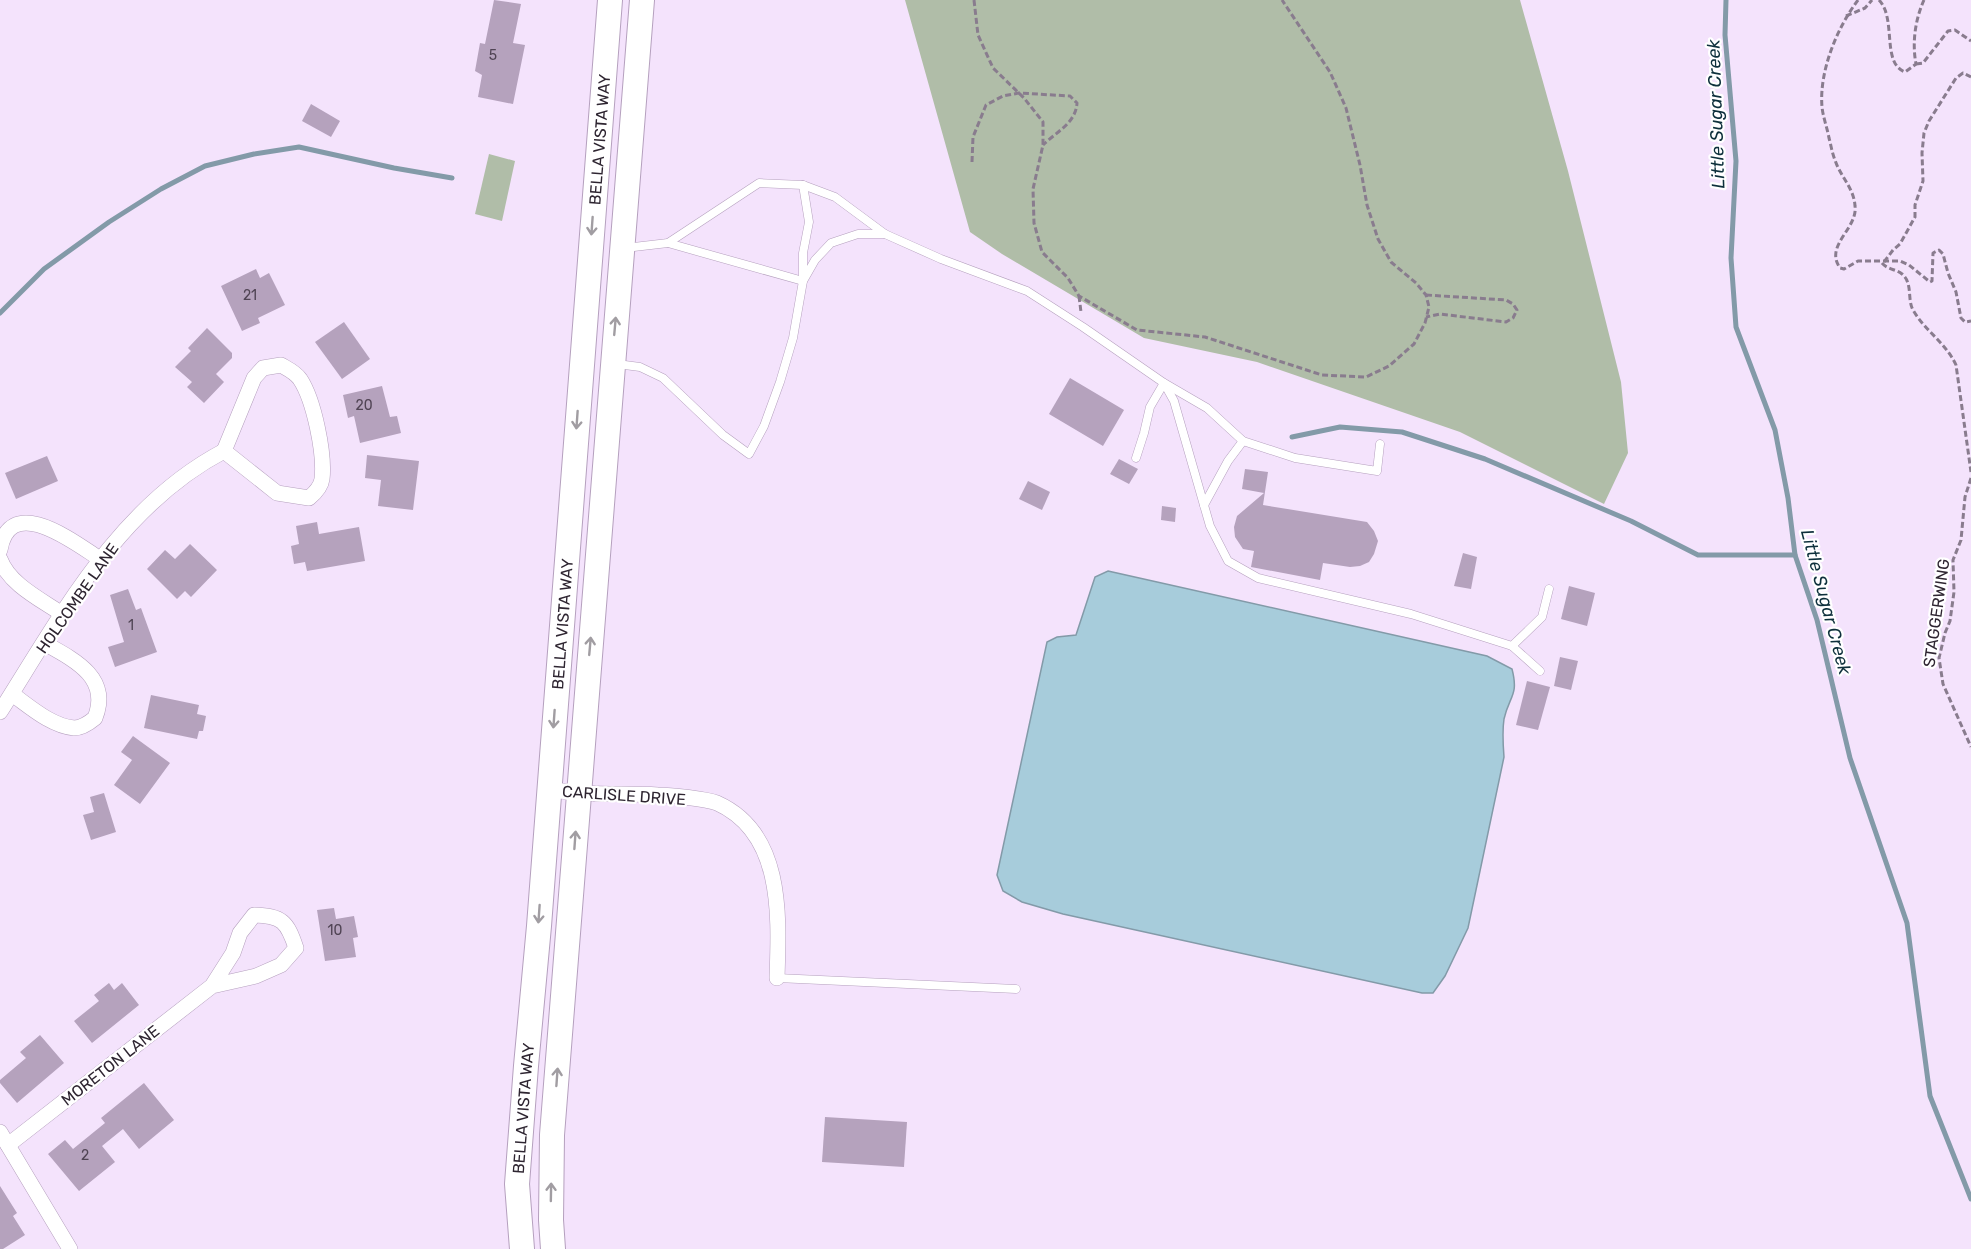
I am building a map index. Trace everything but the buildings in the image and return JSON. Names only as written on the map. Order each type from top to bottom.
[{"type":"main road","name":"BELLA VISTA WAY","points":[[522,1249],[517,1185],[610,0]]},
{"type":"main road","name":"BELLA VISTA WAY","points":[[553,1249],[550,1220],[552,1135],[642,0]]},
{"type":"street","points":[[281,365],[292,370],[300,380],[308,398],[320,439],[322,481],[317,491],[309,498],[277,493],[224,451],[254,378],[263,368],[281,365]]},
{"type":"street","name":"HOLCOMBE LANE","points":[[0,712],[100,559],[141,513],[202,462],[224,451]]},
{"type":"street","points":[[0,550],[2,540],[11,528],[24,523],[40,524],[58,531],[100,559]]},
{"type":"street","points":[[0,559],[4,569],[16,581],[62,614]]},
{"type":"street","points":[[12,694],[58,724],[75,728],[95,718],[100,698],[94,679],[78,664],[44,643]]},
{"type":"street","name":"CARLISLE DRIVE","points":[[548,789],[578,794],[660,795],[716,802],[745,821],[764,850],[775,886],[779,926],[777,978]]},
{"type":"street","name":"MORETON LANE","points":[[4,1138],[212,986],[233,953],[240,933],[254,915],[272,916],[289,927],[296,948],[281,965],[256,976],[212,986]]},
{"type":"street","points":[[4,1138],[70,1249]]},
{"type":"lane","points":[[668,243],[759,183],[803,185],[835,197],[885,234],[941,259],[1027,291],[1164,383],[1207,408],[1243,441],[1295,458],[1377,471],[1380,444]]},
{"type":"lane","points":[[612,363],[640,367],[663,378],[723,435],[749,454],[764,426],[780,382],[792,338],[803,281],[803,253],[809,222],[803,185]]},
{"type":"lane","points":[[803,281],[815,260],[831,243],[858,234],[885,234]]},
{"type":"lane","points":[[622,248],[668,243],[803,281]]},
{"type":"lane","points":[[1136,458],[1150,407],[1164,383]]},
{"type":"lane","points":[[1164,383],[1174,401],[1210,526],[1228,561],[1257,578],[1411,614],[1512,646],[1540,671]]},
{"type":"lane","points":[[1204,505],[1228,461],[1243,441]]},
{"type":"lane","points":[[1512,646],[1542,617],[1549,589]]},
{"type":"lane","points":[[777,978],[1016,989]]},
{"type":"path","points":[[974,0],[978,35],[993,68],[1019,93],[1043,122],[1043,145],[1033,189],[1034,224],[1042,252],[1068,278],[1079,296],[1137,330],[1205,337],[1322,375],[1366,377],[1389,366],[1414,344],[1429,307],[1426,295],[1416,283],[1391,262],[1378,239],[1367,205],[1346,108],[1330,72],[1282,0]]},
{"type":"path","points":[[1858,0],[1838,29],[1822,87],[1822,106],[1833,155],[1839,171],[1851,188],[1856,206],[1855,217],[1834,254],[1836,263],[1844,269],[1858,261],[1900,261],[1909,265],[1930,282],[1933,253],[1936,250],[1941,252],[1956,292],[1961,318],[1971,321]]},
{"type":"path","points":[[1846,16],[1865,8],[1872,0]]},
{"type":"path","points":[[1879,0],[1884,6],[1889,21],[1891,49],[1895,64],[1905,72],[1916,64],[1923,63],[1948,31],[1955,30],[1971,41]]},
{"type":"path","points":[[1916,64],[1914,52],[1918,14],[1924,0]]},
{"type":"path","points":[[1883,262],[1900,244],[1915,217],[1915,205],[1923,181],[1924,133],[1929,121],[1956,78],[1964,73],[1971,77]]},
{"type":"path","points":[[972,162],[974,137],[986,105],[1003,96],[1019,93],[1070,96],[1077,103],[1076,112],[1071,120],[1043,145]]},
{"type":"path","points":[[1883,262],[1886,267],[1902,274],[1908,282],[1912,309],[1930,332],[1937,337],[1940,345],[1952,357],[1956,365],[1971,472]]},
{"type":"path","points":[[1426,295],[1506,300],[1513,304],[1516,310],[1513,318],[1506,322],[1440,314],[1426,317]]},
{"type":"path","name":"STAGGERWING","points":[[1971,478],[1965,497],[1961,540],[1953,560],[1954,592],[1950,621],[1939,658],[1940,676],[1971,747]]},
{"type":"green space","points":[[905,0],[1520,0],[1568,171],[1621,382],[1628,453],[1604,504],[1460,432],[1257,362],[1144,338],[1002,254],[970,232]]},
{"type":"green space","points":[[489,154],[515,161],[502,221],[475,214]]},
{"type":"water","points":[[1108,571],[1487,656],[1512,669],[1514,691],[1504,719],[1504,757],[1468,928],[1445,976],[1433,993],[1422,993],[1063,914],[1022,902],[1003,891],[997,875],[1047,642],[1057,637],[1076,635],[1095,577]]},
{"type":"waterway","name":"Little Sugar Creek","points":[[1726,0],[1725,35],[1736,161],[1731,258],[1736,327],[1775,430],[1788,498],[1795,555],[1817,620],[1850,758],[1907,923],[1930,1096],[1971,1199]]},
{"type":"waterway","points":[[0,313],[44,269],[109,222],[161,189],[205,166],[254,154],[299,147],[452,178]]},
{"type":"waterway","points":[[1292,437],[1340,427],[1402,432],[1485,459],[1631,521],[1698,555],[1795,555]]}]
